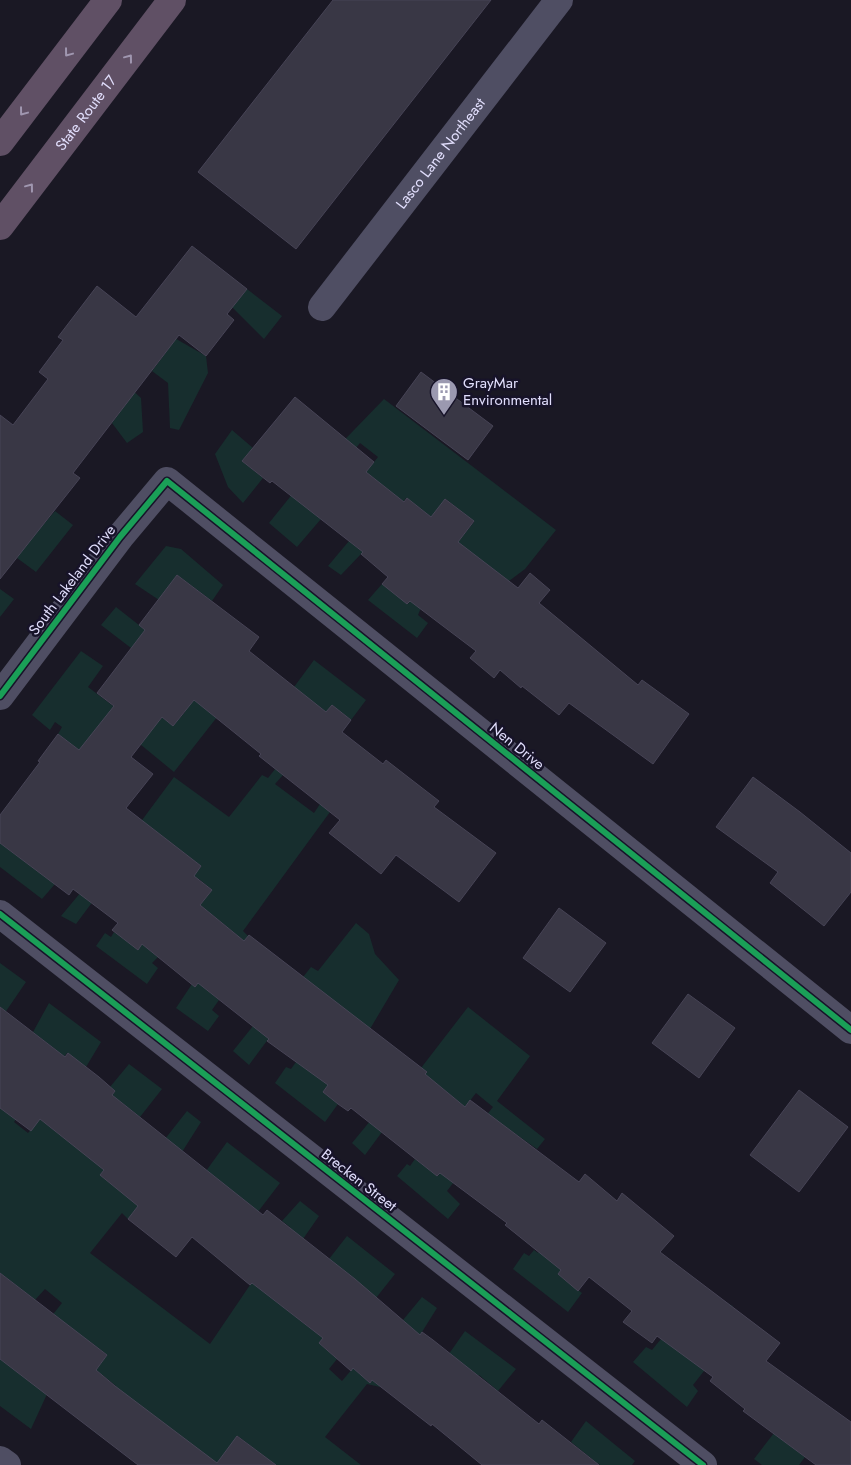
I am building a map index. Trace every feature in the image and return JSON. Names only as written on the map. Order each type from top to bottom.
[{"type":"highway","points":[[0,142],[108,0]]},
{"type":"highway","name":"State Route 17","points":[[0,226],[172,0]]},
{"type":"street","name":"Lasco Lane Northeast","points":[[322,307],[559,0]]},
{"type":"street","name":"South Lakeland Drive","points":[[0,696],[120,537],[167,481]]},
{"type":"street","name":"Nen Drive","points":[[167,481],[851,1030]]},
{"type":"street","name":"Brecken Street","points":[[0,914],[703,1465]]},
{"type":"street","points":[[0,1460],[7,1465]]},
{"type":"green space","points":[[247,289],[282,316],[264,339],[232,307]]},
{"type":"green space","points":[[171,336],[206,356],[208,373],[179,430],[170,428],[168,383],[152,371],[167,351]]},
{"type":"green space","points":[[128,386],[141,398],[143,432],[127,443],[112,423],[126,404],[108,391]]},
{"type":"green space","points":[[384,399],[556,530],[525,569],[509,581],[426,596],[418,615],[428,623],[417,638],[368,600],[382,584],[408,604],[474,522],[446,499],[431,517],[406,498],[361,554],[341,575],[328,566],[349,541],[359,549],[399,499],[366,472],[378,457],[360,443],[307,508],[321,519],[297,547],[269,523],[294,492]]},
{"type":"green space","points":[[232,430],[253,448],[242,461],[263,478],[243,503],[228,487],[215,454]]},
{"type":"green space","points":[[0,493],[42,526],[55,511],[73,525],[36,572],[17,558],[22,550]]},
{"type":"green space","points":[[166,546],[181,549],[223,585],[212,601],[177,575],[159,600],[135,584]]},
{"type":"green space","points":[[0,589],[14,599],[0,617]]},
{"type":"green space","points":[[116,607],[232,698],[174,772],[135,740],[79,750],[58,734],[62,727],[55,722],[50,730],[32,715],[81,651],[103,666],[88,687],[149,733],[162,717],[173,726],[185,712],[131,648],[101,625]]},
{"type":"green space","points":[[314,660],[366,700],[351,720],[332,705],[279,772],[283,775],[275,784],[314,813],[320,804],[330,812],[243,931],[248,936],[206,989],[219,1000],[212,1010],[219,1016],[208,1031],[176,1008],[192,984],[237,935],[200,905],[212,890],[199,879],[145,946],[158,957],[152,963],[158,968],[147,984],[96,946],[105,933],[111,937],[114,932],[138,949],[201,866],[149,826],[76,924],[61,916],[81,892],[88,893],[174,777],[229,817],[262,775],[268,778],[319,714],[294,687]]},
{"type":"green space","points":[[0,843],[55,884],[42,899],[0,867]]},
{"type":"green space","points":[[356,923],[369,934],[375,954],[399,980],[370,1029],[323,1092],[338,1104],[325,1122],[275,1083],[286,1067],[291,1069],[312,1039],[309,984],[249,1065],[233,1051],[253,1026],[260,1031],[311,967],[318,971]]},
{"type":"green space","points":[[0,963],[26,982],[0,1020]]},
{"type":"green space","points":[[49,1003],[101,1042],[86,1067],[67,1053],[14,1122],[28,1133],[40,1119],[73,1145],[115,1091],[110,1087],[129,1064],[162,1089],[140,1117],[122,1103],[114,1158],[100,1175],[114,1186],[161,1144],[187,1111],[201,1122],[182,1152],[128,1219],[122,1213],[90,1253],[210,1344],[250,1285],[273,1257],[269,1253],[290,1227],[282,1221],[300,1201],[319,1216],[263,1291],[315,1332],[329,1259],[347,1236],[395,1274],[376,1298],[319,1343],[337,1359],[329,1369],[342,1381],[353,1368],[370,1383],[414,1330],[403,1320],[422,1297],[437,1308],[422,1332],[380,1387],[367,1384],[325,1437],[361,1465],[274,1465],[238,1436],[216,1465],[119,1413],[101,1437],[86,1425],[116,1386],[96,1370],[107,1355],[89,1341],[47,1394],[31,1429],[0,1406],[0,1359],[11,1367],[62,1303],[45,1289],[35,1300],[4,1276],[0,1280],[0,1108],[7,1113],[56,1050],[33,1032]]},
{"type":"green space","points":[[468,1007],[530,1056],[497,1101],[545,1139],[537,1149],[494,1119],[470,1161],[447,1191],[460,1204],[448,1219],[397,1176],[407,1164],[410,1166],[415,1159],[438,1176],[493,1107],[476,1093],[465,1107],[430,1079],[382,1132],[365,1155],[352,1143],[375,1115],[421,1068]]},
{"type":"green space","points":[[227,1142],[280,1183],[254,1217],[206,1171]]},
{"type":"green space","points":[[606,1214],[558,1274],[582,1293],[568,1312],[513,1269],[524,1253],[529,1256],[534,1250],[538,1253],[549,1239]]},
{"type":"green space","points":[[727,1303],[733,1306],[706,1340],[711,1362],[693,1385],[698,1391],[687,1407],[633,1362],[646,1347],[652,1350],[661,1339]]},
{"type":"green space","points":[[465,1331],[516,1369],[498,1391],[479,1375],[444,1419],[439,1368]]},
{"type":"green space","points":[[586,1421],[635,1461],[632,1465],[600,1465],[598,1463],[597,1465],[571,1442]]},
{"type":"green space","points":[[774,1433],[805,1457],[799,1465],[762,1465],[754,1459]]},
{"type":"building","points":[[333,0],[491,0],[296,249],[198,172]]},
{"type":"building","points":[[192,246],[247,289],[227,314],[234,320],[206,356],[179,335],[73,473],[80,478],[0,579],[0,415],[13,425],[48,379],[39,372],[63,340],[58,337],[97,286],[136,317]]},
{"type":"building","name":"GrayMar Environmental","points":[[421,372],[493,426],[468,460],[396,406]]},
{"type":"building","points":[[295,397],[374,462],[366,472],[404,502],[407,498],[431,517],[445,499],[474,521],[458,542],[518,588],[530,573],[550,590],[539,603],[638,685],[642,680],[689,714],[653,764],[569,703],[559,715],[522,686],[521,688],[500,670],[494,678],[470,658],[476,651],[410,601],[407,604],[382,584],[388,577],[361,554],[363,552],[272,481],[270,483],[242,461]]},
{"type":"building","points":[[177,575],[259,637],[249,651],[326,712],[332,705],[351,720],[342,732],[383,764],[386,760],[439,801],[434,807],[496,853],[459,902],[396,855],[381,874],[329,833],[340,820],[259,756],[261,754],[194,700],[173,726],[162,717],[131,757],[153,774],[126,808],[201,866],[194,876],[212,890],[200,905],[244,941],[249,935],[427,1072],[425,1074],[465,1107],[470,1100],[579,1182],[585,1174],[617,1201],[622,1193],[674,1236],[660,1252],[780,1343],[766,1361],[851,1422],[851,1465],[816,1465],[743,1411],[745,1409],[710,1381],[713,1377],[657,1336],[652,1343],[623,1322],[632,1311],[589,1277],[578,1291],[558,1274],[561,1270],[505,1225],[507,1223],[440,1173],[437,1176],[351,1108],[348,1111],[338,1104],[323,1092],[328,1085],[267,1041],[269,1039],[198,983],[195,987],[142,944],[138,950],[112,930],[118,923],[73,889],[69,895],[0,843],[0,815],[40,762],[38,761],[58,734],[79,750],[114,706],[97,693],[145,630],[139,625]]},
{"type":"building","points":[[753,777],[851,853],[851,892],[824,926],[770,883],[778,872],[716,827]]},
{"type":"building","points":[[559,908],[606,943],[570,992],[523,958]]},
{"type":"building","points":[[688,994],[735,1028],[699,1078],[652,1043]]},
{"type":"building","points":[[0,1007],[65,1057],[68,1053],[99,1077],[115,1091],[112,1095],[263,1215],[267,1210],[355,1279],[420,1335],[422,1332],[539,1424],[542,1420],[599,1465],[482,1465],[432,1424],[431,1426],[372,1380],[370,1383],[353,1368],[351,1371],[319,1343],[323,1338],[252,1283],[250,1285],[192,1237],[176,1257],[128,1219],[138,1206],[100,1175],[104,1170],[40,1119],[31,1131],[0,1108]]},
{"type":"building","points":[[799,1090],[848,1127],[799,1192],[750,1155]]},
{"type":"building","points":[[0,1273],[107,1355],[96,1370],[217,1463],[237,1436],[276,1465],[138,1465],[0,1359]]},
{"type":"cycle path","points":[[0,696],[120,537],[167,481],[851,1030]]},
{"type":"cycle path","points":[[0,914],[703,1465]]},
{"type":"place","name":"GrayMar Environmental","points":[[444,416]]}]
